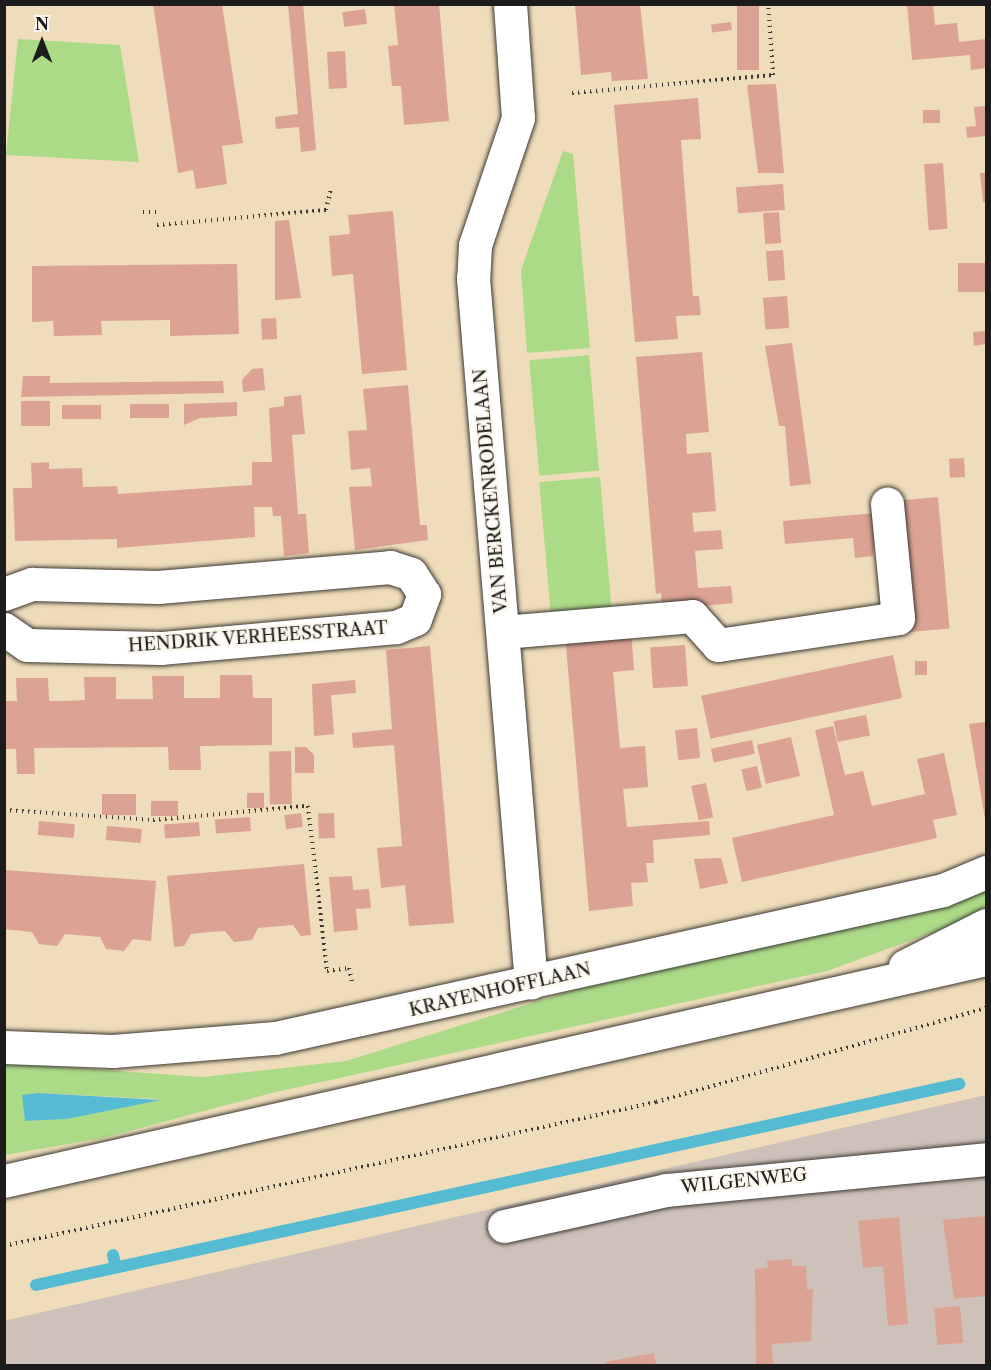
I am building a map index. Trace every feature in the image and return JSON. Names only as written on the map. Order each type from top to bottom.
[{"type":"street","name":"VAN BERCKENRODELAAN","points":[[510,4],[518,118],[473,261],[531,983]]},
{"type":"street","points":[[503,632],[692,616],[718,645],[898,618],[887,504]]},
{"type":"street","name":"HENDRIK VERHEESSTRAAT","points":[[4,594],[32,584],[158,587],[390,567],[411,574],[424,594],[415,619],[396,627],[159,648],[27,645],[4,629]]},
{"type":"street","name":"KRAYENHOFFLAAN","points":[[4,1047],[112,1051],[275,1038],[362,1021],[943,890],[987,872]]},
{"type":"street","points":[[880,981],[987,925]]},
{"type":"street","points":[[4,1181],[216,1137],[880,981],[987,959]]},
{"type":"street","name":"WILGENWEG","points":[[504,1226],[666,1190],[987,1159]]},
{"type":"path","points":[[572,93],[773,75],[768,4]]},
{"type":"path","points":[[157,225],[326,210],[331,188]]},
{"type":"path","points":[[143,212],[156,212]]},
{"type":"path","points":[[4,810],[153,820],[308,806],[327,971],[349,968],[362,1021]]},
{"type":"path","points":[[4,1246],[656,1102],[987,1008]]},
{"type":"shaded area","points":[[986,1095],[986,1365],[5,1366],[4,1321]]},
{"type":"green space","points":[[18,39],[120,45],[139,162],[6,155]]},
{"type":"green space","points":[[563,151],[573,154],[590,348],[527,353],[521,270]]},
{"type":"green space","points":[[589,355],[599,471],[539,476],[529,360]]},
{"type":"green space","points":[[600,477],[612,610],[551,616],[539,482]]},
{"type":"green space","points":[[986,890],[986,913],[827,971],[276,1092],[103,1138],[5,1155],[5,1063],[203,1077],[346,1061],[574,990]],"holes":[[[38,1093],[157,1099],[67,1119],[25,1121]]]},
{"type":"water","points":[[38,1093],[161,1100],[67,1119],[25,1121],[22,1095]]},
{"type":"building","points":[[153,4],[222,4],[243,143],[222,146],[227,184],[196,189],[193,170],[178,173]]},
{"type":"building","points":[[288,4],[303,4],[316,150],[301,152],[299,127],[276,129],[275,117],[298,114]]},
{"type":"building","points":[[394,4],[439,4],[449,121],[404,125],[401,86],[392,86],[388,46],[398,45]]},
{"type":"building","points":[[575,4],[640,4],[648,79],[612,81],[611,72],[581,75]]},
{"type":"building","points":[[737,4],[759,4],[759,70],[737,70]]},
{"type":"building","points":[[907,4],[933,4],[935,25],[957,23],[959,42],[986,39],[986,68],[971,70],[970,55],[912,60]]},
{"type":"building","points":[[365,9],[367,24],[344,27],[342,12]]},
{"type":"building","points":[[731,22],[732,30],[712,32],[711,24]]},
{"type":"building","points":[[345,51],[347,88],[329,89],[327,52]]},
{"type":"building","points":[[776,84],[784,173],[758,173],[747,85]]},
{"type":"building","points":[[698,98],[701,139],[681,140],[693,296],[699,296],[701,315],[676,316],[678,339],[635,342],[614,105]]},
{"type":"building","points":[[986,106],[986,136],[967,138],[966,127],[976,126],[974,107]]},
{"type":"building","points":[[923,110],[940,110],[940,123],[923,123]]},
{"type":"building","points":[[943,163],[948,229],[929,230],[924,164]]},
{"type":"building","points":[[980,173],[986,173],[986,202],[983,202]]},
{"type":"building","points":[[783,184],[785,210],[738,213],[736,187]]},
{"type":"building","points":[[393,211],[407,370],[362,374],[353,274],[332,276],[329,236],[350,234],[348,215]]},
{"type":"building","points":[[779,212],[781,243],[765,244],[763,213]]},
{"type":"building","points":[[289,220],[301,298],[275,300],[275,221]]},
{"type":"building","points":[[783,250],[785,280],[768,281],[766,251]]},
{"type":"building","points":[[958,263],[986,263],[986,292],[958,292]]},
{"type":"building","points":[[237,264],[239,334],[170,336],[170,320],[101,321],[102,335],[54,336],[53,321],[32,322],[32,266]]},
{"type":"building","points":[[787,296],[789,328],[765,330],[763,298]]},
{"type":"building","points":[[276,318],[277,339],[262,340],[261,319]]},
{"type":"building","points":[[986,331],[986,344],[974,346],[973,332]]},
{"type":"building","points":[[792,343],[811,484],[790,486],[785,426],[779,426],[765,346]]},
{"type":"building","points":[[702,352],[709,432],[686,434],[687,454],[711,452],[716,511],[692,513],[694,532],[721,530],[723,549],[695,551],[698,588],[731,586],[733,603],[662,610],[661,593],[656,594],[636,357]]},
{"type":"building","points":[[263,368],[265,390],[243,392],[242,380],[252,369]]},
{"type":"building","points":[[23,376],[50,376],[50,383],[223,381],[224,393],[21,397]]},
{"type":"building","points":[[408,385],[420,525],[427,525],[428,540],[355,550],[349,487],[372,486],[370,468],[351,470],[348,431],[367,430],[363,389]]},
{"type":"building","points":[[301,395],[305,434],[292,435],[298,514],[306,514],[309,553],[284,556],[281,516],[273,516],[272,507],[254,507],[255,537],[117,548],[117,539],[15,541],[13,488],[32,488],[31,463],[49,462],[49,469],[82,468],[83,487],[117,486],[118,494],[252,485],[252,462],[272,462],[269,408],[284,406],[284,397]]},
{"type":"building","points":[[21,401],[50,401],[50,426],[21,426]]},
{"type":"building","points":[[237,402],[237,416],[200,418],[184,425],[184,404]]},
{"type":"building","points":[[130,404],[169,404],[169,418],[130,418]]},
{"type":"building","points":[[62,405],[101,405],[101,419],[62,419]]},
{"type":"building","points":[[964,458],[965,477],[950,478],[949,459]]},
{"type":"building","points":[[938,497],[950,628],[908,632],[896,501]]},
{"type":"building","points":[[876,513],[873,556],[855,558],[853,538],[785,544],[783,521]]},
{"type":"building","points":[[631,629],[634,670],[613,672],[620,748],[645,746],[648,787],[623,789],[627,827],[709,821],[710,835],[653,840],[654,863],[646,863],[648,882],[631,883],[633,906],[589,911],[565,635]]},
{"type":"building","points":[[685,645],[688,686],[653,688],[650,647]]},
{"type":"building","points":[[430,646],[454,923],[409,926],[405,885],[381,888],[377,848],[402,846],[394,745],[353,748],[352,733],[392,729],[386,650]]},
{"type":"building","points":[[893,655],[902,698],[710,739],[701,696]]},
{"type":"building","points":[[915,661],[927,661],[927,675],[915,675]]},
{"type":"building","points":[[220,675],[252,675],[253,698],[272,698],[272,745],[200,746],[201,770],[169,770],[168,747],[34,748],[35,774],[17,774],[16,749],[4,749],[4,701],[17,701],[16,678],[48,678],[49,701],[66,701],[85,700],[84,677],[116,677],[116,699],[153,699],[152,676],[184,676],[184,698],[220,698]]},
{"type":"building","points":[[355,680],[356,693],[331,695],[334,734],[314,736],[312,684]]},
{"type":"building","points":[[866,715],[870,736],[838,742],[834,721]]},
{"type":"building","points":[[986,722],[986,819],[985,819],[969,724]]},
{"type":"building","points":[[833,726],[845,775],[863,771],[872,806],[925,794],[917,759],[944,753],[957,815],[933,820],[937,838],[742,882],[732,838],[834,815],[815,730]]},
{"type":"building","points":[[697,728],[700,758],[678,760],[675,730]]},
{"type":"building","points":[[791,737],[800,776],[766,784],[757,745]]},
{"type":"building","points":[[752,740],[755,754],[714,762],[711,749]]},
{"type":"building","points":[[295,747],[306,747],[314,755],[314,773],[295,773]]},
{"type":"building","points":[[269,751],[291,751],[292,804],[270,804]]},
{"type":"building","points":[[757,766],[762,787],[746,791],[741,770]]},
{"type":"building","points":[[706,783],[713,817],[699,820],[691,786]]},
{"type":"building","points":[[247,793],[264,793],[264,808],[247,808]]},
{"type":"building","points":[[102,794],[136,794],[136,815],[102,815]]},
{"type":"building","points":[[151,801],[178,801],[178,816],[151,816]]},
{"type":"building","points":[[301,813],[303,827],[286,829],[284,815]]},
{"type":"building","points":[[334,813],[335,838],[319,839],[318,814]]},
{"type":"building","points":[[250,817],[251,831],[216,833],[215,819]]},
{"type":"building","points":[[39,821],[75,824],[74,838],[38,835]]},
{"type":"building","points":[[199,822],[200,836],[165,838],[164,824]]},
{"type":"building","points":[[107,826],[142,829],[141,843],[106,840]]},
{"type":"building","points":[[721,858],[728,883],[700,889],[694,859]]},
{"type":"building","points":[[304,864],[311,935],[301,936],[293,925],[258,928],[252,940],[234,942],[225,931],[208,932],[191,934],[184,946],[174,947],[167,876]]},
{"type":"building","points":[[4,870],[156,881],[151,941],[133,939],[124,951],[106,949],[100,937],[65,934],[57,946],[39,944],[32,932],[4,929]]},
{"type":"building","points":[[352,876],[353,890],[369,889],[371,908],[356,909],[358,930],[334,932],[329,877]]},
{"type":"building","points":[[986,1216],[986,1296],[954,1299],[943,1220]]},
{"type":"building","points":[[899,1217],[908,1324],[888,1326],[883,1266],[863,1268],[858,1221]]},
{"type":"building","points":[[792,1259],[793,1266],[806,1266],[807,1290],[813,1289],[811,1341],[772,1344],[773,1365],[756,1365],[755,1269],[768,1268],[767,1261]]},
{"type":"building","points":[[960,1306],[963,1343],[937,1345],[934,1308]]},
{"type":"building","points":[[654,1353],[656,1365],[606,1365],[605,1362]]},
{"type":"waterway","points":[[36,1285],[959,1084]]},
{"type":"waterway","points":[[113,1255],[116,1268]]}]
